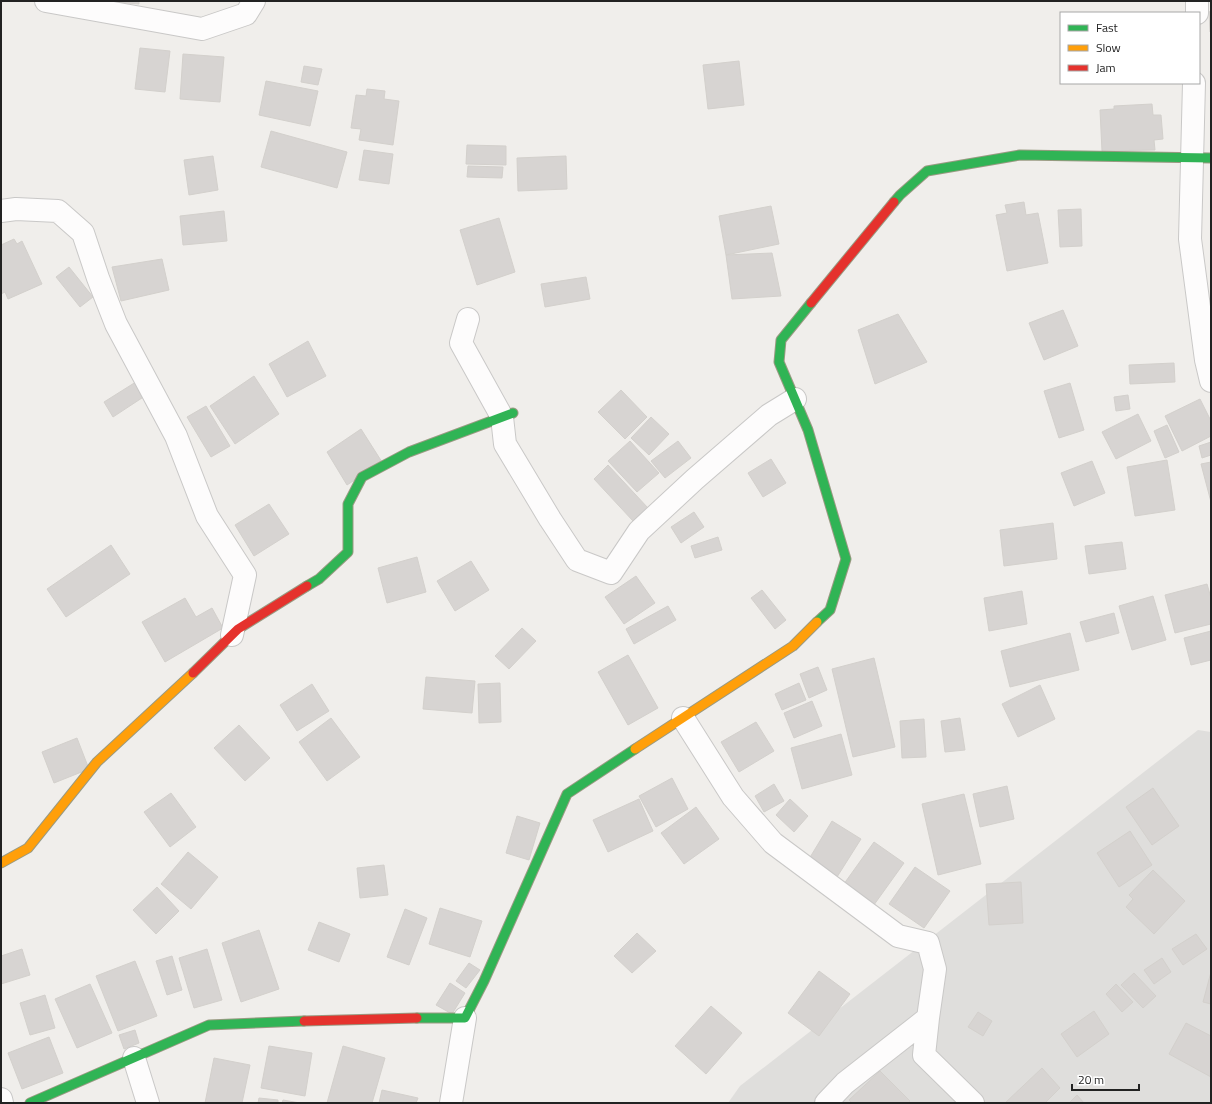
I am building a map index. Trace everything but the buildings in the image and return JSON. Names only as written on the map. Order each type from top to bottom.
[{"type":"street","points":[[46,1],[202,29],[246,14],[254,1]]},
{"type":"street","points":[[1197,1],[1197,12]]},
{"type":"street","points":[[1194,84],[1201,158],[1190,238],[1206,360],[1211,381]]},
{"type":"street","points":[[451,1103],[465,1018],[484,981],[567,794],[793,646],[830,610],[846,559],[808,430],[779,362],[780,340],[900,195],[926,171],[1020,155],[1201,158]]},
{"type":"street","points":[[1,211],[16,208],[58,211],[83,233],[98,278],[116,324],[176,436],[207,516],[245,575],[232,635]]},
{"type":"street","points":[[468,320],[461,343],[508,415],[505,444],[577,560],[611,574],[639,531],[695,479],[769,415],[795,400]]},
{"type":"street","points":[[1,863],[28,848],[97,762],[183,683],[238,629],[319,580],[348,552],[348,504],[362,477],[409,452],[508,415]]},
{"type":"street","points":[[683,718],[733,797],[773,843],[898,936],[928,943],[935,969],[924,1055],[973,1103]]},
{"type":"street","points":[[30,1103],[209,1025],[394,1018],[465,1018]]},
{"type":"street","points":[[826,1103],[845,1083],[928,1018]]},
{"type":"street","points":[[134,1058],[148,1103]]},
{"type":"street","points":[[1,1099],[2,1103]]},
{"type":"shaded area","points":[[1198,730],[1211,732],[1211,1103],[728,1103],[740,1086]]},
{"type":"traffic: fast","points":[[894,202],[927,171],[1020,155],[1211,158]]},
{"type":"traffic: fast","points":[[811,303],[781,340],[779,362],[808,430],[846,559],[830,610],[817,622]]},
{"type":"traffic: fast","points":[[307,586],[319,579],[348,552],[348,504],[362,477],[409,452],[513,413]]},
{"type":"traffic: fast","points":[[417,1018],[465,1018],[484,981],[567,794],[635,749]]},
{"type":"traffic: fast","points":[[30,1103],[209,1025],[304,1021]]},
{"type":"traffic: slow","points":[[635,749],[793,646],[817,622]]},
{"type":"traffic: slow","points":[[1,863],[28,848],[97,762],[193,673]]},
{"type":"traffic: jam","points":[[811,303],[894,202]]},
{"type":"traffic: jam","points":[[193,673],[238,629],[307,586]]},
{"type":"traffic: jam","points":[[304,1021],[417,1018]]}]
